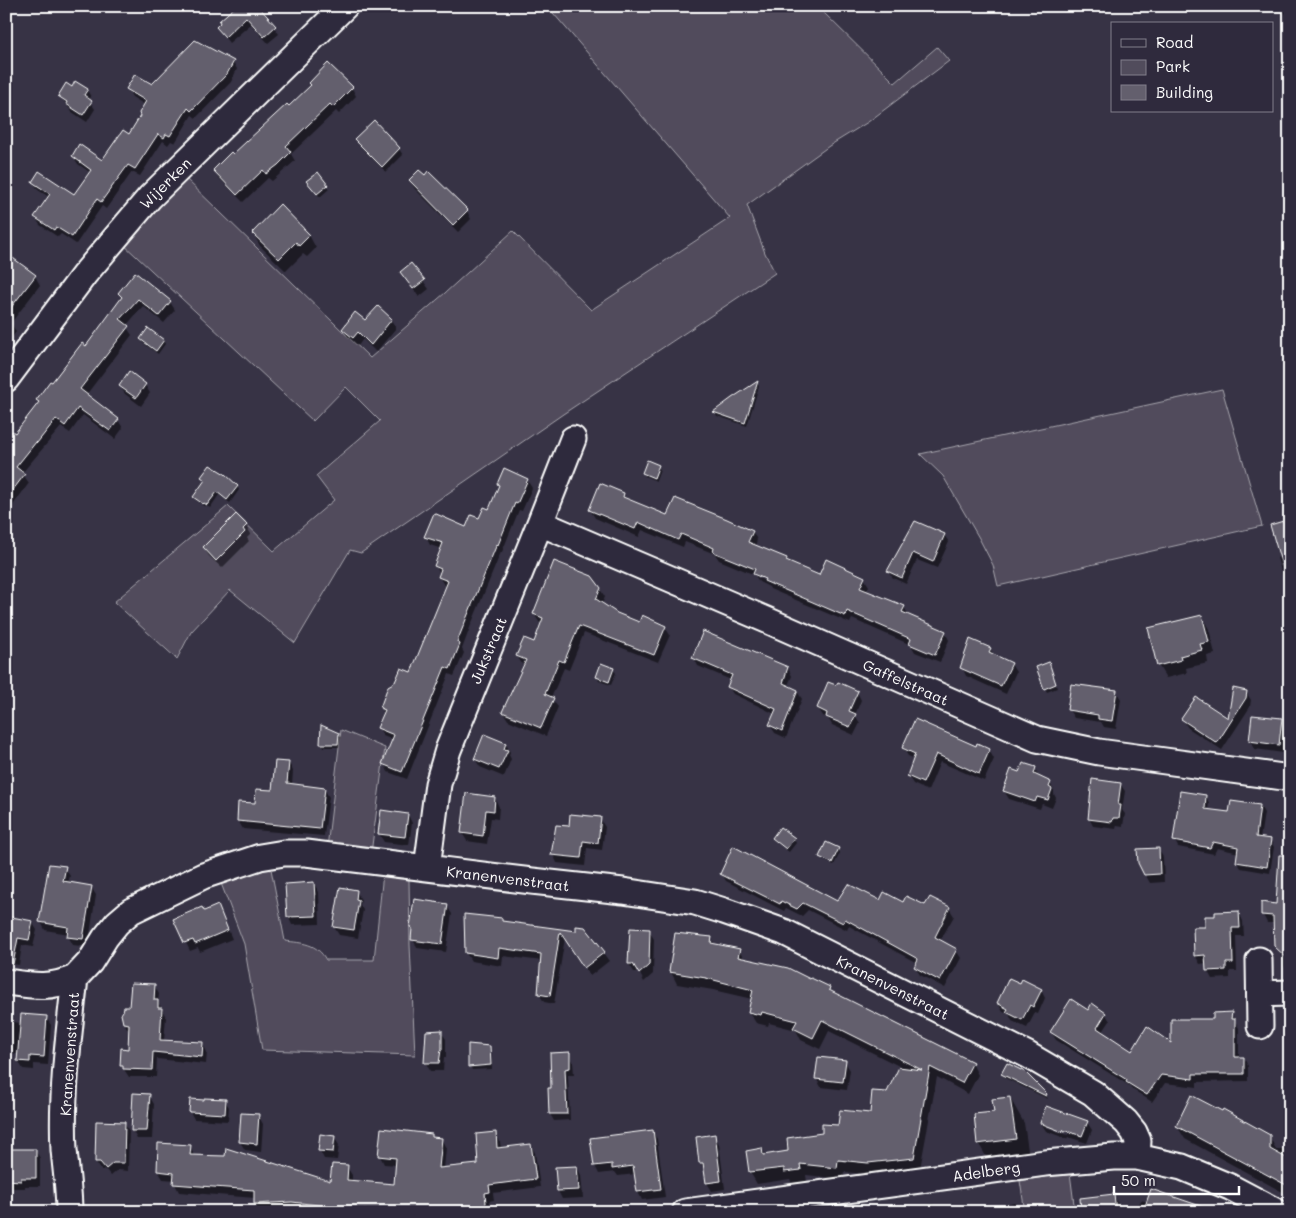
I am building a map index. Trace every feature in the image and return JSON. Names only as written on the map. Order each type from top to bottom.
[{"type":"street","name":"Wijerken","points":[[6,378],[84,275],[150,197],[345,6]]},
{"type":"street","name":"Jukstraat","points":[[427,868],[438,784],[448,750],[573,439]]},
{"type":"street","name":"Gaffelstraat","points":[[540,523],[1037,739],[1099,752],[1290,778]]},
{"type":"street","name":"Kranenvenstraat","points":[[69,1212],[69,1186],[64,1150],[65,1099],[75,978],[90,962],[117,923],[131,911],[204,876],[260,857],[284,853],[306,853],[623,891],[695,902],[784,932],[1028,1056],[1093,1093],[1126,1122],[1134,1132],[1138,1141],[1137,1157]]},
{"type":"street","points":[[1258,960],[1260,1026]]},
{"type":"street","points":[[6,982],[38,987],[58,985],[75,978]]},
{"type":"street","points":[[1260,994],[1290,993]]},
{"type":"street","name":"Adelberg","points":[[685,1212],[1045,1163],[1114,1157],[1137,1157],[1182,1167],[1230,1188],[1277,1212]]},
{"type":"green space","points":[[547,6],[817,6],[895,83],[937,47],[949,61],[868,122],[829,146],[747,205],[765,253],[775,273],[563,414],[361,553],[350,550],[295,643],[230,590],[191,632],[177,659],[114,602],[228,506],[274,551],[334,500],[316,476],[380,421],[346,387],[313,421],[122,243],[183,176],[370,358],[513,231],[591,310],[730,218]]},
{"type":"green space","points":[[1222,389],[1262,526],[998,586],[993,565],[943,476],[920,454]]},
{"type":"green space","points":[[341,730],[385,748],[371,853],[327,848]]},
{"type":"green space","points":[[270,864],[285,941],[303,943],[314,947],[326,960],[374,960],[383,873],[409,880],[415,1055],[262,1050],[244,944],[219,878]]},
{"type":"green space","points":[[1070,1173],[1075,1212],[1025,1212],[1020,1181]]},
{"type":"building","points":[[236,6],[258,6],[276,26],[264,37],[246,17],[225,37],[216,27],[220,23],[219,21]]},
{"type":"building","points":[[195,40],[234,61],[227,74],[191,111],[188,108],[170,136],[166,134],[164,138],[158,134],[135,169],[128,165],[101,202],[97,199],[72,237],[56,227],[54,230],[34,217],[50,194],[32,182],[39,171],[74,194],[91,170],[72,156],[79,144],[102,160],[123,130],[129,134],[140,116],[139,113],[146,101],[126,89],[135,74],[152,84]]},
{"type":"building","points":[[328,63],[353,87],[333,107],[330,104],[286,146],[291,152],[278,165],[266,174],[263,170],[237,195],[213,170],[287,104],[289,106],[311,85],[309,83]]},
{"type":"building","points":[[75,81],[88,89],[84,95],[92,101],[83,115],[66,104],[67,102],[58,96],[66,83],[72,87]]},
{"type":"building","points":[[374,120],[400,148],[382,167],[354,139]]},
{"type":"building","points":[[419,170],[425,175],[428,171],[468,210],[453,225],[409,180]]},
{"type":"building","points":[[318,172],[328,185],[317,194],[306,181]]},
{"type":"building","points":[[280,204],[310,235],[299,246],[296,242],[279,259],[252,233]]},
{"type":"building","points":[[6,253],[36,275],[6,314]]},
{"type":"building","points":[[411,263],[425,280],[413,289],[400,272]]},
{"type":"building","points":[[135,272],[171,301],[159,316],[138,299],[120,319],[129,326],[80,389],[119,419],[110,431],[78,408],[65,426],[56,419],[16,467],[25,474],[6,499],[6,439],[12,431],[15,433],[39,402],[36,400],[50,381],[52,382],[82,343],[86,346],[122,297],[118,293]]},
{"type":"building","points":[[378,306],[392,319],[371,345],[358,332],[353,338],[342,329],[355,312],[365,320]]},
{"type":"building","points":[[148,328],[164,340],[156,351],[140,339]]},
{"type":"building","points":[[129,371],[146,384],[136,398],[119,386]]},
{"type":"building","points":[[758,381],[745,423],[713,412],[732,398]]},
{"type":"building","points":[[647,460],[659,465],[654,478],[642,473]]},
{"type":"building","points":[[210,465],[225,474],[238,486],[227,500],[217,492],[207,505],[193,497],[205,480],[201,477]]},
{"type":"building","points":[[504,468],[528,479],[517,504],[515,503],[467,617],[457,642],[460,644],[450,669],[445,667],[402,772],[382,764],[394,735],[377,728],[385,710],[380,708],[388,686],[395,682],[401,668],[411,672],[448,581],[438,577],[441,569],[434,566],[443,543],[424,537],[434,513],[466,527],[471,515],[479,518],[484,507],[489,509]]},
{"type":"building","points":[[600,483],[624,493],[623,497],[667,515],[675,498],[727,519],[753,531],[748,542],[787,558],[786,561],[819,575],[826,559],[865,577],[860,588],[905,606],[902,612],[946,631],[935,655],[909,644],[911,639],[847,611],[845,616],[764,581],[765,579],[753,574],[755,569],[713,552],[714,548],[681,534],[678,540],[638,522],[635,529],[589,510]]},
{"type":"building","points":[[236,514],[247,525],[243,529],[245,532],[216,561],[203,547]]},
{"type":"building","points":[[1290,519],[1290,579],[1286,579],[1270,525]]},
{"type":"building","points":[[915,521],[945,534],[933,562],[913,553],[902,578],[887,571]]},
{"type":"building","points":[[554,561],[592,576],[601,588],[596,599],[617,613],[639,622],[642,615],[666,626],[654,655],[579,626],[564,662],[559,660],[545,694],[554,698],[541,728],[502,712],[526,660],[516,656],[524,638],[534,642],[543,618],[533,614]]},
{"type":"building","points":[[1202,615],[1209,642],[1200,644],[1202,650],[1180,656],[1181,660],[1157,666],[1148,628]]},
{"type":"building","points":[[703,631],[788,667],[783,683],[798,690],[782,731],[769,725],[776,709],[727,687],[732,675],[692,658]]},
{"type":"building","points":[[970,639],[991,648],[989,652],[1012,663],[1001,686],[960,668]]},
{"type":"building","points":[[1049,662],[1056,684],[1044,689],[1036,667]]},
{"type":"building","points":[[601,663],[614,668],[609,682],[596,677]]},
{"type":"building","points":[[828,682],[836,685],[838,682],[858,691],[849,711],[856,714],[850,727],[826,717],[827,713],[817,708]]},
{"type":"building","points":[[1071,684],[1117,690],[1112,721],[1098,719],[1098,715],[1067,710]]},
{"type":"building","points":[[1233,688],[1247,691],[1246,698],[1217,743],[1181,719],[1196,697],[1228,718]]},
{"type":"building","points":[[1252,715],[1282,718],[1279,745],[1249,741]]},
{"type":"building","points":[[915,719],[976,746],[977,743],[990,749],[979,774],[936,754],[923,783],[907,776],[915,754],[902,748]]},
{"type":"building","points":[[321,725],[339,733],[338,744],[320,744]]},
{"type":"building","points":[[484,734],[506,743],[504,749],[508,750],[499,769],[474,759]]},
{"type":"building","points":[[275,761],[289,762],[287,783],[325,788],[320,829],[237,821],[238,802],[255,803],[256,789],[272,790]]},
{"type":"building","points":[[1023,763],[1036,767],[1034,774],[1051,782],[1049,787],[1052,789],[1048,800],[1037,797],[1035,802],[1003,791],[1011,769],[1019,772]]},
{"type":"building","points":[[1092,779],[1121,783],[1118,805],[1121,805],[1119,818],[1113,818],[1112,822],[1088,819]]},
{"type":"building","points":[[1180,791],[1206,795],[1205,809],[1229,812],[1231,801],[1260,805],[1256,837],[1271,839],[1267,867],[1236,862],[1238,847],[1213,842],[1210,848],[1173,841]]},
{"type":"building","points":[[466,793],[495,797],[494,811],[486,810],[483,836],[461,833]]},
{"type":"building","points":[[381,810],[408,814],[405,837],[378,834]]},
{"type":"building","points":[[570,814],[601,817],[598,843],[583,841],[581,858],[551,855],[556,825],[569,826]]},
{"type":"building","points":[[780,827],[795,838],[786,849],[772,838]]},
{"type":"building","points":[[826,842],[839,848],[832,863],[819,857]]},
{"type":"building","points":[[733,846],[837,901],[848,884],[880,900],[884,892],[903,902],[906,896],[925,905],[930,897],[950,907],[935,937],[957,949],[940,981],[914,967],[918,959],[845,919],[843,923],[803,903],[797,909],[781,901],[780,904],[720,874]]},
{"type":"building","points":[[1159,848],[1160,874],[1144,875],[1138,863],[1137,849]]},
{"type":"building","points":[[1279,855],[1290,855],[1290,961],[1274,946],[1273,916],[1261,915],[1261,902],[1276,904]]},
{"type":"building","points":[[49,864],[66,866],[63,881],[92,886],[83,939],[67,937],[68,927],[39,922]]},
{"type":"building","points":[[314,882],[316,916],[287,917],[285,884]]},
{"type":"building","points":[[340,887],[357,890],[356,900],[359,901],[354,930],[333,927]]},
{"type":"building","points":[[414,899],[448,904],[442,944],[411,940],[412,928],[410,927]]},
{"type":"building","points":[[218,905],[228,930],[195,944],[193,940],[184,943],[173,919],[202,907],[204,911]]},
{"type":"building","points":[[1239,911],[1240,928],[1232,928],[1233,963],[1226,963],[1226,970],[1206,971],[1205,955],[1194,956],[1193,927],[1205,927],[1205,916],[1215,916],[1215,912]]},
{"type":"building","points":[[464,914],[502,918],[502,921],[576,931],[576,926],[585,927],[605,952],[584,968],[560,932],[550,996],[538,994],[541,954],[499,948],[498,958],[465,953]]},
{"type":"building","points":[[6,916],[33,921],[29,940],[18,938],[13,964],[6,963]]},
{"type":"building","points":[[630,928],[650,929],[649,965],[639,974],[633,964],[628,964]]},
{"type":"building","points":[[675,933],[712,937],[711,943],[740,949],[738,957],[788,968],[830,987],[829,990],[973,1062],[962,1083],[930,1067],[914,1158],[868,1163],[838,1160],[837,1168],[800,1164],[801,1170],[784,1172],[784,1168],[749,1172],[746,1151],[762,1148],[763,1155],[788,1151],[787,1138],[822,1133],[822,1124],[838,1125],[840,1110],[870,1113],[872,1091],[887,1092],[899,1067],[922,1070],[822,1020],[813,1038],[793,1028],[797,1021],[762,1012],[761,1015],[748,1012],[753,990],[706,978],[669,972]]},
{"type":"building","points":[[1009,978],[1020,983],[1022,979],[1042,989],[1033,1007],[1030,1005],[1022,1020],[1006,1012],[1008,1009],[997,1003]]},
{"type":"building","points":[[131,983],[155,984],[154,1000],[158,1000],[158,1008],[162,1008],[160,1040],[203,1042],[202,1057],[153,1052],[152,1070],[123,1069],[123,1066],[120,1066],[121,1048],[128,1049],[129,1024],[123,1023],[121,1014],[124,1007],[129,1007]]},
{"type":"building","points":[[1071,999],[1088,1010],[1092,1003],[1106,1013],[1097,1028],[1132,1051],[1147,1026],[1171,1043],[1171,1019],[1213,1019],[1213,1013],[1232,1012],[1231,1019],[1235,1019],[1235,1057],[1244,1057],[1244,1074],[1193,1074],[1193,1079],[1161,1075],[1147,1095],[1126,1082],[1127,1080],[1050,1032]]},
{"type":"building","points":[[21,1014],[47,1016],[44,1057],[30,1056],[30,1062],[17,1061]]},
{"type":"building","points":[[442,1030],[442,1050],[439,1063],[424,1063],[426,1031]]},
{"type":"building","points":[[468,1044],[490,1046],[491,1065],[468,1067]]},
{"type":"building","points":[[570,1052],[570,1068],[565,1069],[567,1114],[549,1114],[548,1088],[551,1088],[550,1053]]},
{"type":"building","points":[[818,1057],[846,1060],[843,1082],[815,1079]]},
{"type":"building","points":[[1007,1063],[1025,1072],[1047,1094],[1046,1096],[1001,1074]]},
{"type":"building","points":[[133,1093],[150,1094],[147,1131],[131,1131]]},
{"type":"building","points":[[1191,1095],[1222,1111],[1223,1109],[1270,1135],[1270,1149],[1290,1160],[1290,1187],[1176,1126]]},
{"type":"building","points":[[1010,1097],[1016,1139],[977,1144],[974,1114],[994,1112],[992,1099]]},
{"type":"building","points":[[204,1098],[226,1099],[225,1114],[189,1112],[190,1099],[204,1100]]},
{"type":"building","points":[[1046,1106],[1088,1121],[1082,1136],[1063,1130],[1063,1132],[1040,1123]]},
{"type":"building","points":[[241,1113],[259,1114],[257,1144],[239,1142]]},
{"type":"building","points":[[96,1121],[125,1122],[124,1163],[113,1163],[106,1169],[100,1162],[95,1162]]},
{"type":"building","points":[[381,1128],[432,1134],[432,1137],[442,1138],[439,1168],[478,1164],[476,1134],[496,1132],[497,1148],[531,1144],[536,1179],[489,1185],[490,1192],[485,1193],[485,1205],[454,1208],[454,1212],[380,1212],[292,1202],[254,1204],[254,1190],[173,1184],[174,1173],[157,1171],[158,1143],[191,1145],[190,1155],[225,1156],[226,1148],[330,1181],[332,1164],[348,1165],[347,1180],[394,1184],[396,1158],[378,1156]]},
{"type":"building","points":[[653,1130],[661,1189],[637,1192],[633,1166],[612,1169],[612,1164],[594,1166],[590,1138]]},
{"type":"building","points":[[320,1134],[335,1136],[333,1152],[318,1151]]},
{"type":"building","points":[[715,1134],[721,1181],[706,1183],[703,1163],[699,1163],[696,1137]]},
{"type":"building","points":[[6,1149],[36,1149],[36,1178],[21,1178],[21,1181],[6,1180]]},
{"type":"building","points":[[577,1166],[579,1190],[557,1191],[555,1167]]},
{"type":"building","points":[[1151,1189],[1212,1210],[1211,1212],[1143,1212]]},
{"type":"building","points":[[1114,1194],[1116,1212],[1081,1212],[1080,1198]]}]
